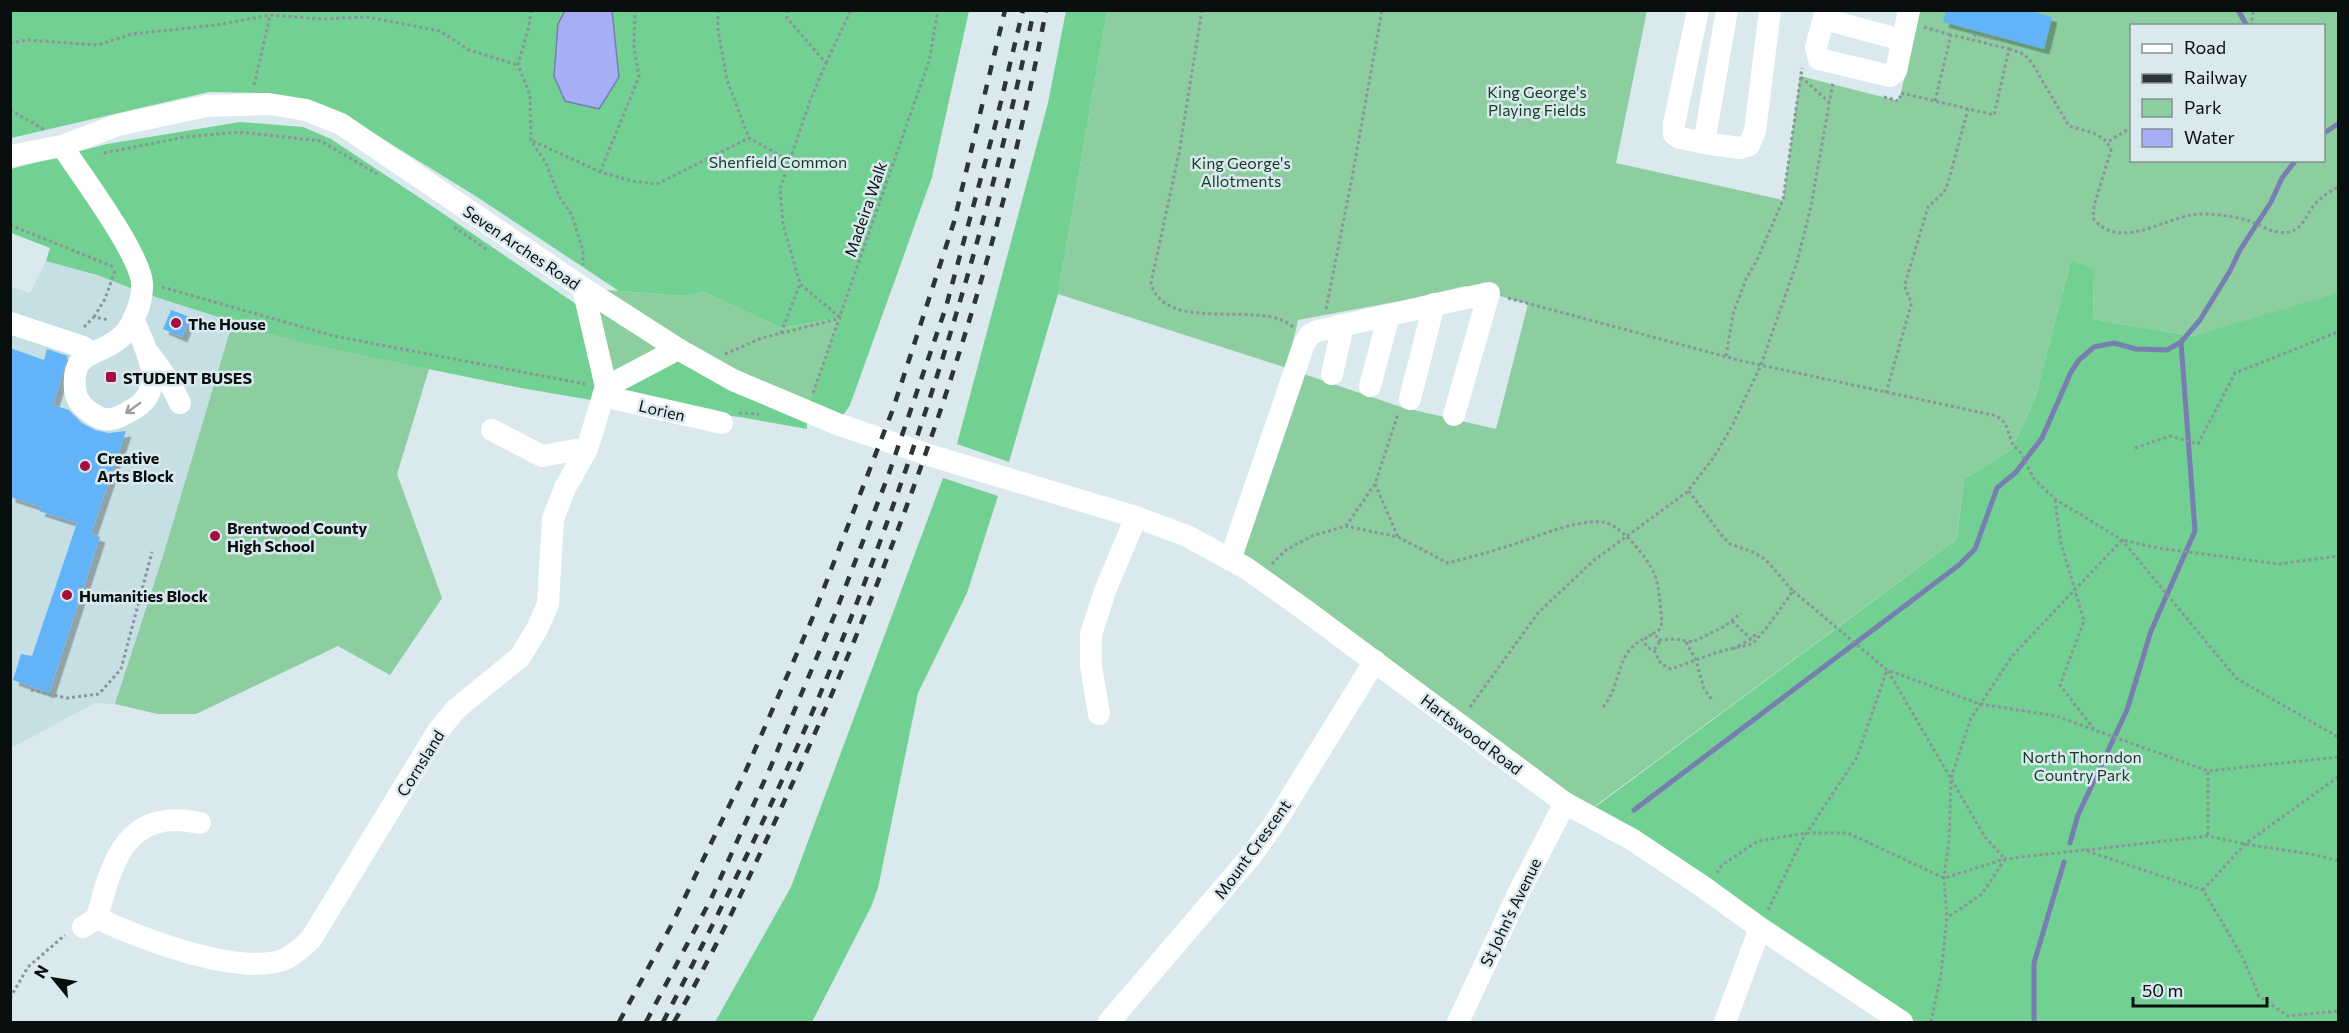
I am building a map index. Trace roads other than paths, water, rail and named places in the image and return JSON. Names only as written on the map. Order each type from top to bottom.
[{"type":"street","points":[[1698,10],[1674,124],[1674,134],[1680,138],[1740,148],[1749,145],[1755,131],[1770,10]]},
{"type":"street","points":[[1704,143],[1727,10]]},
{"type":"street","points":[[1902,40],[1825,15],[1816,51],[1819,59],[1890,76],[1896,71],[1909,10]]},
{"type":"street","name":"Seven Arches Road","points":[[10,156],[62,146],[128,123],[206,106],[269,104],[306,110],[341,124],[583,288],[702,364],[837,424],[1023,484]]},
{"type":"street","points":[[10,322],[82,348],[121,338],[133,319],[142,292],[142,280],[130,252],[62,146]]},
{"type":"street","points":[[583,288],[605,392],[678,350]]},
{"type":"street","points":[[1230,560],[1307,339],[1317,331],[1489,293],[1454,416]]},
{"type":"street","points":[[1405,403],[1434,304]]},
{"type":"street","points":[[1370,386],[1389,315]]},
{"type":"street","points":[[82,348],[74,377],[75,396],[88,411],[105,420],[116,419],[136,408],[152,384],[147,351],[133,319]]},
{"type":"street","points":[[1332,375],[1343,325]]},
{"type":"street","points":[[147,351],[169,381],[180,403]]},
{"type":"street","name":"Lorien","points":[[605,392],[730,418]]},
{"type":"street","name":"Cornsland","points":[[200,823],[179,819],[151,824],[121,848],[111,867],[90,922],[229,962],[248,965],[278,962],[294,954],[311,939],[334,905],[438,731],[456,709],[520,657],[537,629],[548,604],[553,519],[565,488],[587,448],[605,392]]},
{"type":"street","points":[[492,430],[542,456],[574,450],[582,451],[587,448]]},
{"type":"street","name":"Hartswood Road","points":[[1023,484],[1136,517],[1187,537],[1230,560],[1259,578],[1375,661],[1565,803],[1633,840],[1902,1023]]},
{"type":"street","points":[[1099,714],[1091,666],[1091,634],[1105,591],[1136,517]]},
{"type":"street","name":"Mount Crescent","points":[[1109,1023],[1251,856],[1278,818],[1375,661]]},
{"type":"street","name":"St John's Avenue","points":[[1458,1023],[1521,888],[1565,803]]},
{"type":"street","points":[[1725,1023],[1760,928]]},
{"type":"water","points":[[565,11],[612,11],[619,77],[599,109],[565,101],[554,76],[558,24]]},
{"type":"waterway","points":[[2238,10],[2246,24]]},
{"type":"waterway","points":[[2325,132],[2338,124]]},
{"type":"waterway","points":[[1634,810],[1959,565],[1975,549],[1997,488],[2016,472],[2042,438],[2071,372],[2079,360],[2094,347],[2114,343],[2136,349],[2167,350],[2181,342],[2200,320],[2240,250],[2271,202],[2282,178],[2294,162]]},
{"type":"waterway","points":[[2070,843],[2078,815],[2127,710],[2151,631],[2195,531],[2181,342]]},
{"type":"waterway","points":[[2034,1022],[2034,963],[2064,862]]},
{"type":"railway","points":[[619,1022],[673,922],[743,777],[812,619],[893,409],[954,222],[1005,10]]},
{"type":"railway","points":[[646,1022],[711,899],[771,766],[835,614],[888,476],[946,307],[996,122],[1023,10]]},
{"type":"railway","points":[[663,1022],[782,781],[818,699],[884,531],[914,446],[968,273],[992,186],[1034,10]]},
{"type":"railway","points":[[674,1022],[724,929],[799,769],[877,585],[912,491],[945,397],[1002,205],[1026,108],[1046,10]]},
{"type":"place","name":"The House","points":[[176,323]]},
{"type":"place","name":"STUDENT BUSES","points":[[111,377]]},
{"type":"place","name":"Creative Arts Block","points":[[85,466]]},
{"type":"place","name":"Brentwood County High School","points":[[215,536]]},
{"type":"place","name":"Humanities Block","points":[[67,595]]},
{"type":"park label","name":"King George's Playing Fields","points":[[1537,100]]},
{"type":"park label","name":"Shenfield Common","points":[[778,161]]},
{"type":"park label","name":"King George's Allotments","points":[[1241,171]]},
{"type":"park label","name":"North Thorndon Country Park","points":[[2082,765]]}]
